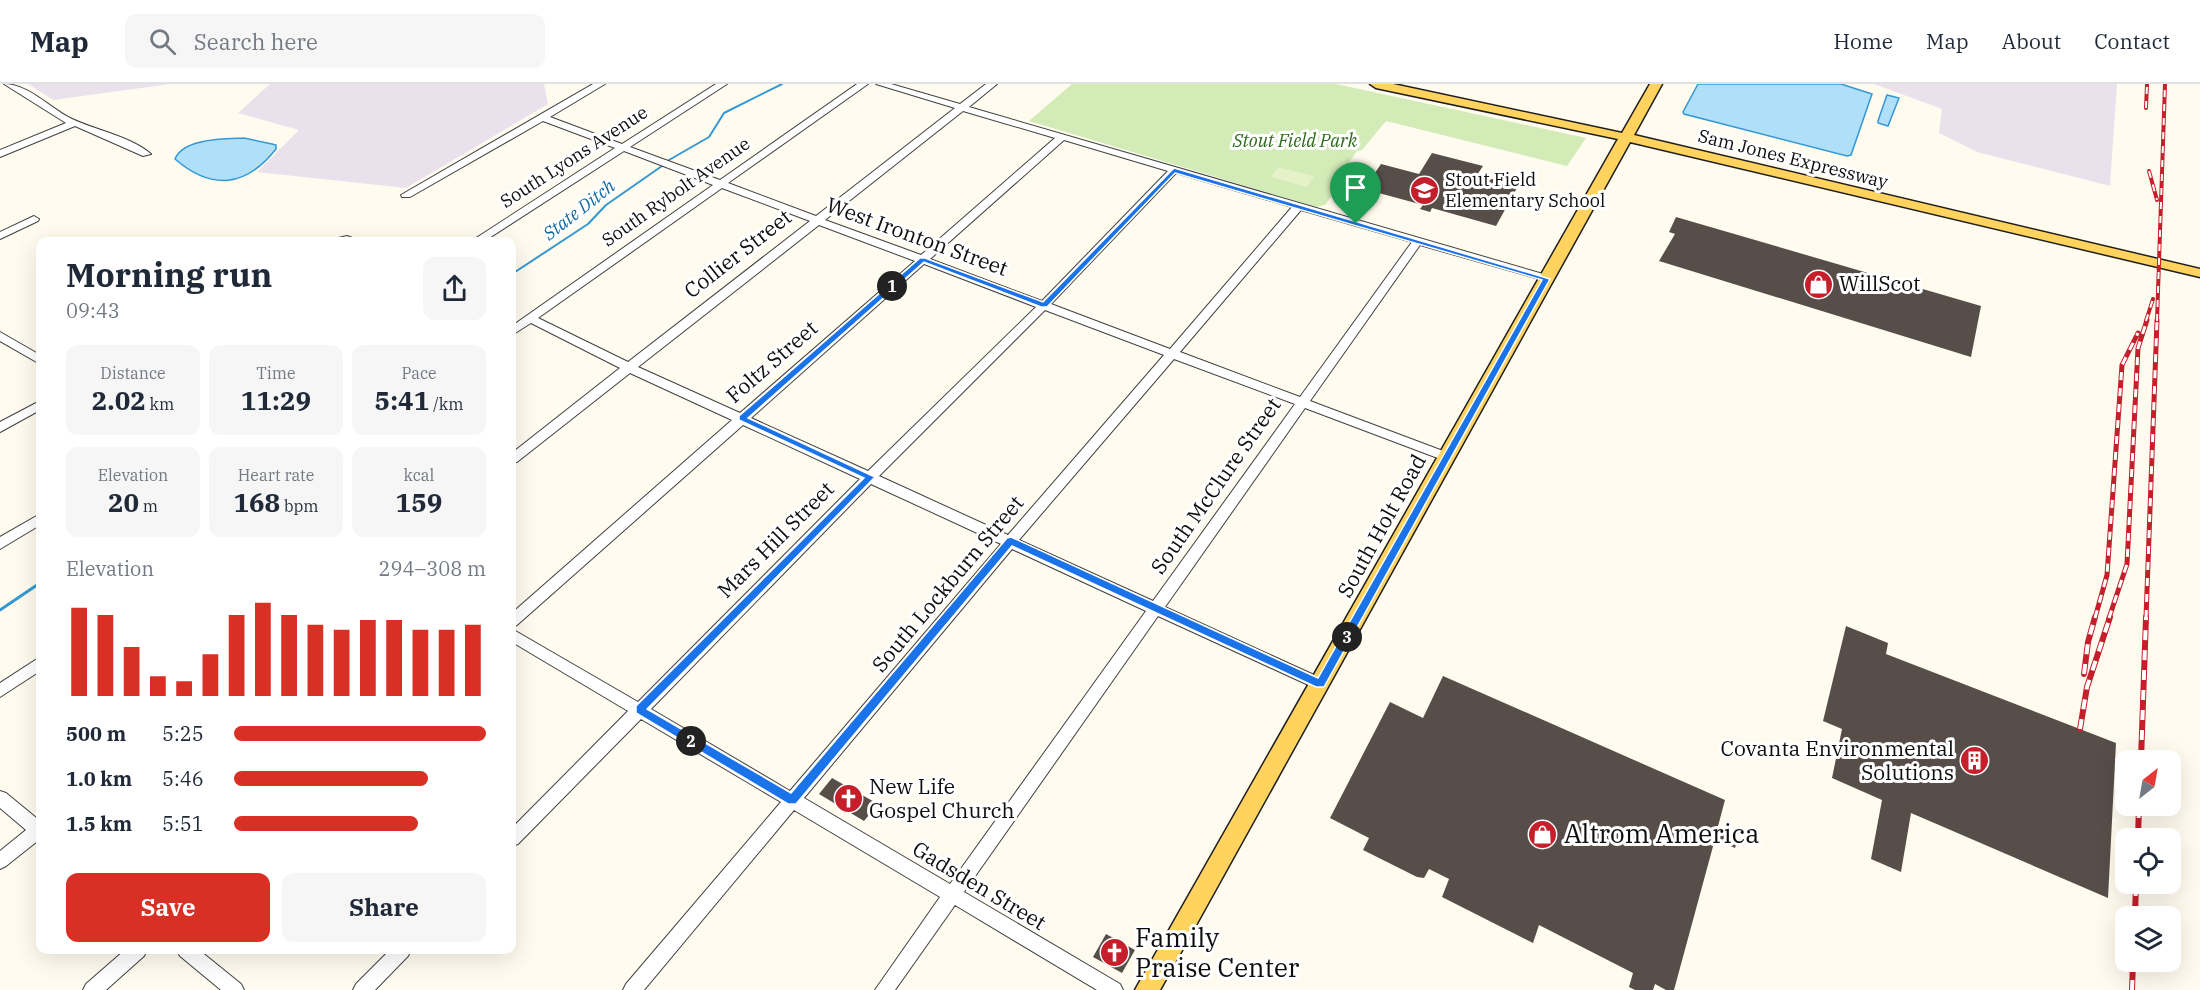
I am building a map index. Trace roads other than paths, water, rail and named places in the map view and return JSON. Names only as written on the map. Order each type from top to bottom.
[{"type":"main road","name":"Sam Jones Expressway","points":[[1376,84],[1628,134],[2057,241],[2200,273]]},
{"type":"main road","name":"Sam Jones Expressway","points":[[1412,84],[2200,264]]},
{"type":"main road","name":"South Holt Road","points":[[1147,990],[1656,84]]},
{"type":"street","points":[[0,87],[8,84],[67,120],[98,131],[146,154]]},
{"type":"street","points":[[405,195],[600,84]]},
{"type":"street","name":"South Lyons Avenue","points":[[483,237],[722,84]]},
{"type":"street","name":"South Rybolt Avenue","points":[[516,328],[863,84]]},
{"type":"street","points":[[881,84],[1546,279]]},
{"type":"street","name":"Collier Street","points":[[516,456],[992,84]]},
{"type":"street","name":"West Ironton Street","points":[[542,117],[1447,457]]},
{"type":"street","points":[[0,154],[58,128],[76,123]]},
{"type":"street","name":"Foltz Street","points":[[516,617],[1062,137]]},
{"type":"street","name":"Mars Hill Street","points":[[516,835],[870,477],[1044,305],[1174,170]]},
{"type":"street","name":"South Lockburn Street","points":[[632,990],[1011,541],[1298,207]]},
{"type":"street","points":[[0,236],[34,219]]},
{"type":"street","name":"South McClure Street","points":[[884,990],[1417,242]]},
{"type":"street","points":[[530,318],[628,367],[1320,684]]},
{"type":"street","points":[[0,336],[36,358]]},
{"type":"street","points":[[0,428],[36,407]]},
{"type":"street","points":[[0,544],[36,522]]},
{"type":"street","name":"Gadsden Street","points":[[516,637],[1114,990]]},
{"type":"street","points":[[0,691],[36,666]]},
{"type":"street","points":[[0,798],[36,827]]},
{"type":"street","points":[[0,861],[36,833]]},
{"type":"street","points":[[92,990],[133,954]]},
{"type":"street","points":[[191,954],[235,990]]},
{"type":"street","points":[[362,990],[398,954]]},
{"type":"water","points":[[1698,84],[1841,84],[1872,94],[1851,155],[1847,156],[1684,114]]},
{"type":"water","points":[[1887,95],[1899,98],[1888,126],[1878,123]]},
{"type":"water","points":[[244,138],[276,145],[276,149],[265,162],[241,177],[215,180],[202,176],[175,159],[179,152],[195,143]]},
{"type":"waterway","name":"State Ditch","points":[[669,160],[709,137],[724,113],[782,84]]},
{"type":"waterway","name":"State Ditch","points":[[516,271],[588,224],[606,205],[662,166]]},
{"type":"waterway","name":"State Ditch","points":[[0,610],[36,586]]},
{"type":"railway","points":[[2146,108],[2147,84]]},
{"type":"railway","points":[[2157,321],[2165,84]]},
{"type":"railway","points":[[2149,171],[2157,200]]},
{"type":"railway","points":[[2146,321],[2153,299]]},
{"type":"railway","points":[[2109,618],[2127,564],[2138,348],[2147,320]]},
{"type":"railway","points":[[2146,618],[2157,320]]},
{"type":"railway","points":[[2095,618],[2107,575],[2122,365],[2138,333]]},
{"type":"railway","points":[[2084,674],[2088,642],[2095,617]]},
{"type":"railway","points":[[2080,729],[2087,687],[2110,617]]},
{"type":"railway","points":[[2141,750],[2146,617]]},
{"type":"railway","points":[[2138,828],[2139,816]]},
{"type":"railway","points":[[2135,906],[2136,894]]},
{"type":"railway","points":[[2132,990],[2133,972]]},
{"type":"place","name":"Stout Field Elementary School","points":[[1424,190]]},
{"type":"place","name":"WillScot","points":[[1818,284]]},
{"type":"place","name":"Covanta Environmental Solutions","points":[[1975,761]]},
{"type":"place","name":"New Life Gospel Church","points":[[848,799]]},
{"type":"place","name":"Altrom America","points":[[1543,834]]},
{"type":"place","name":"Family Praise Center","points":[[1114,953]]},
{"type":"park label","name":"Stout Field Park","points":[[1295,141]]}]
